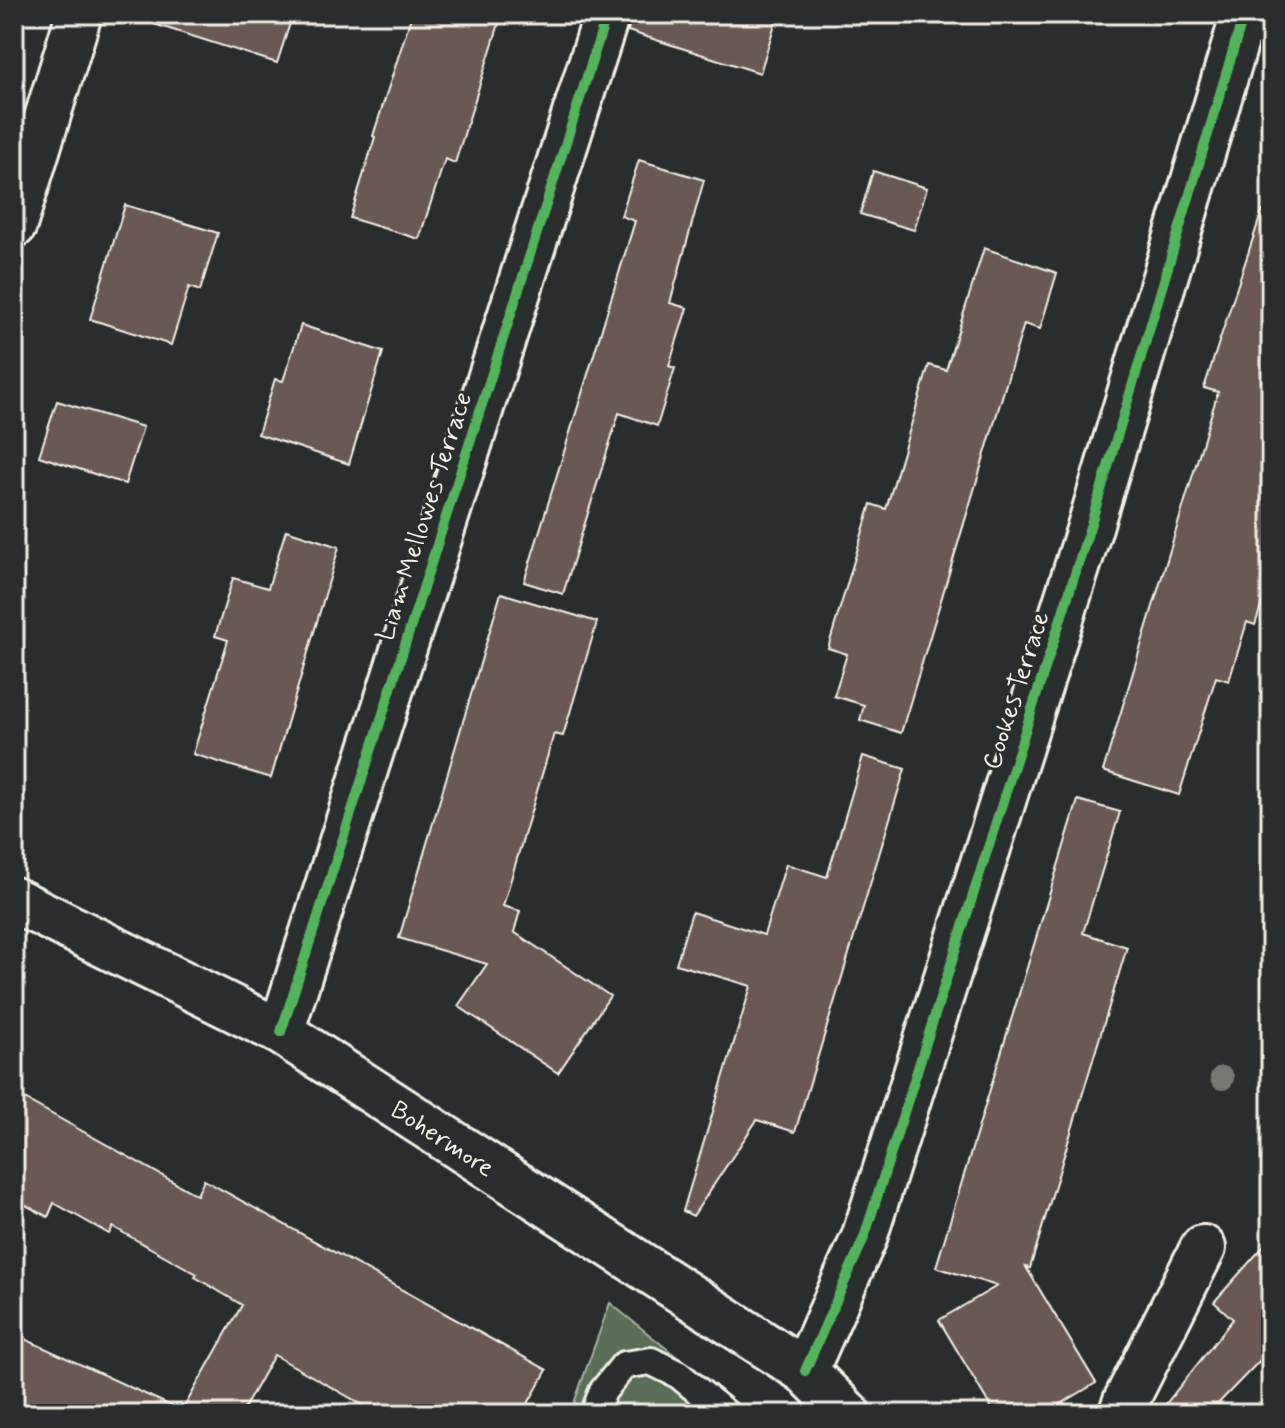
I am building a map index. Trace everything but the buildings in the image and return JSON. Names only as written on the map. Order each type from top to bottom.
[{"type":"street","points":[[14,225],[26,144],[79,14]]},
{"type":"street","name":"Liam Mellowes Terrace","points":[[281,1032],[607,14]]},
{"type":"street","name":"Cookes Terrace","points":[[805,1371],[864,1238],[1089,530],[1244,14]]},
{"type":"street","name":"Bohermore","points":[[14,900],[281,1032],[805,1371],[848,1414]]},
{"type":"street","points":[[1121,1414],[1203,1248]]},
{"type":"lane","points":[[594,1414],[603,1391],[624,1365],[651,1361],[679,1375],[726,1414]]},
{"type":"green space","points":[[610,1303],[748,1414],[570,1414]]},
{"type":"cycle path","points":[[281,1032],[607,14]]},
{"type":"cycle path","points":[[805,1371],[864,1238],[1089,530],[1244,14]]}]
